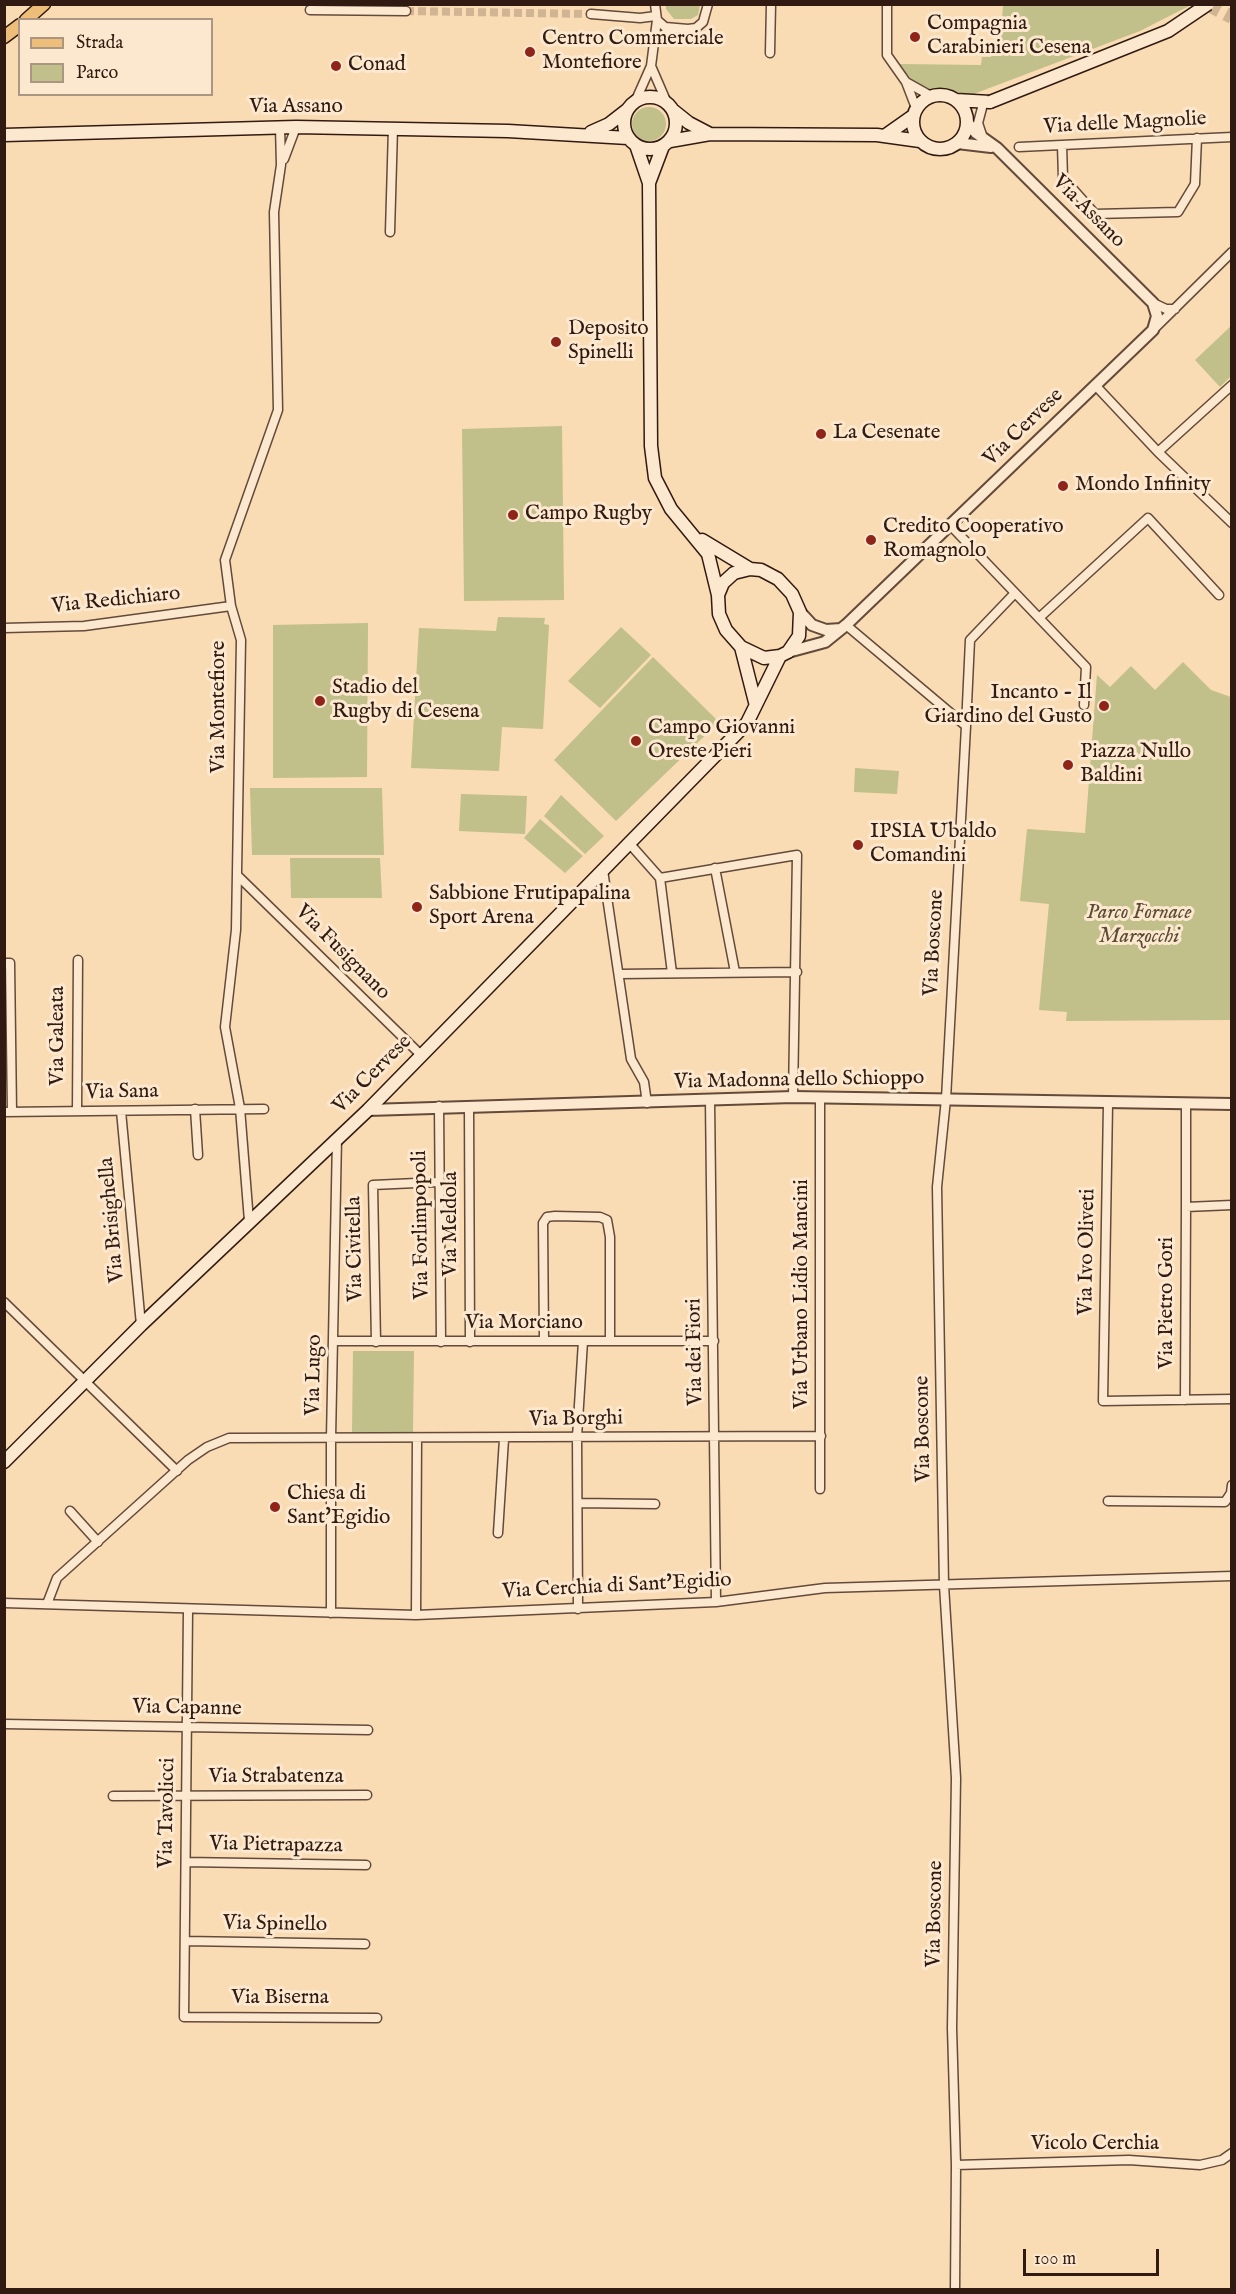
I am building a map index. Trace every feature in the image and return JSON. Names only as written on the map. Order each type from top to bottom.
[{"type":"main road","points":[[28,18],[44,4]]},
{"type":"main road","points":[[967,122],[986,105],[1168,31],[1208,4]]},
{"type":"main road","points":[[4,37],[18,26]]},
{"type":"main road","points":[[886,135],[931,96],[944,95],[956,100],[986,105]]},
{"type":"main road","points":[[710,134],[689,123],[670,107],[648,97],[631,106],[624,123],[649,183],[651,446],[655,478],[671,509],[708,554],[722,622],[741,647],[755,702]]},
{"type":"main road","points":[[632,141],[649,150],[710,134],[886,135],[920,141],[938,149],[957,143],[966,130],[966,114],[956,100]]},
{"type":"main road","name":"Via Assano","points":[[587,134],[609,124],[631,106]]},
{"type":"main road","points":[[649,183],[677,126],[670,107]]},
{"type":"main road","points":[[915,112],[913,125],[920,141]]},
{"type":"main road","name":"Via Assano","points":[[4,135],[296,127],[587,134],[632,141]]},
{"type":"main road","points":[[694,535],[750,569]]},
{"type":"main road","points":[[718,595],[723,583],[734,573],[750,569],[761,570],[778,579],[792,594],[800,612],[799,636],[784,654],[764,658],[741,647]]},
{"type":"main road","name":"Via Cervese","points":[[4,1462],[141,1325],[368,1110],[747,723],[755,702],[784,654]]},
{"type":"street","points":[[653,44],[671,29],[696,28],[707,14],[708,4]]},
{"type":"street","points":[[770,53],[771,4]]},
{"type":"street","points":[[886,4],[887,55],[906,82],[915,112]]},
{"type":"street","points":[[631,106],[651,66],[656,18],[655,5],[636,17]]},
{"type":"street","points":[[310,10],[406,11]]},
{"type":"street","points":[[591,14],[656,18],[671,29]]},
{"type":"street","points":[[636,17],[654,32]]},
{"type":"street","points":[[651,66],[670,107]]},
{"type":"street","points":[[906,82],[931,96]]},
{"type":"street","points":[[983,139],[978,123],[986,105]]},
{"type":"street","name":"Via Assano","points":[[967,122],[983,139],[997,148],[1154,303],[1166,309],[1174,309]]},
{"type":"street","name":"Via Montefiore","points":[[249,1221],[240,1108],[225,1027],[236,930],[240,640],[231,606],[225,560],[278,410],[274,212],[281,165],[280,127]]},
{"type":"street","name":"Via Montefiore","points":[[281,165],[296,127]]},
{"type":"street","points":[[390,232],[393,128]]},
{"type":"street","name":"Via delle Magnolie","points":[[1019,147],[1232,137]]},
{"type":"street","points":[[1062,145],[1063,178],[1095,214],[1178,212],[1195,184],[1197,138]]},
{"type":"street","points":[[957,143],[997,148]]},
{"type":"street","name":"Via Cervese","points":[[784,654],[817,646],[843,627],[951,526],[1232,252]]},
{"type":"street","points":[[1153,330],[1157,316],[1154,303]]},
{"type":"street","points":[[1095,385],[1158,452],[1232,523]]},
{"type":"street","points":[[1158,452],[1230,389]]},
{"type":"street","points":[[1039,618],[1149,518],[1219,595]]},
{"type":"street","points":[[951,526],[1086,667],[1084,705]]},
{"type":"street","name":"Via Boscone","points":[[955,2289],[956,2165],[952,2028],[956,1778],[944,1585],[938,1187],[946,1100],[970,640],[1015,593]]},
{"type":"street","name":"Via Redichiaro","points":[[4,628],[84,626],[231,606]]},
{"type":"street","points":[[800,612],[812,625],[826,630],[843,627],[966,726]]},
{"type":"street","points":[[629,843],[660,878],[672,973]]},
{"type":"street","points":[[660,878],[797,855],[797,972],[793,1097]]},
{"type":"street","points":[[715,868],[735,972]]},
{"type":"street","points":[[603,870],[631,1059],[644,1082],[647,1102]]},
{"type":"street","name":"Via Fusignano","points":[[238,876],[421,1055]]},
{"type":"street","name":"Via Galeata","points":[[77,1112],[78,960]]},
{"type":"street","points":[[4,963],[10,963],[8,1112]]},
{"type":"street","points":[[619,974],[797,972]]},
{"type":"street","name":"Via Madonna dello Schioppo","points":[[368,1110],[439,1106],[710,1101],[793,1097],[1108,1104],[1232,1104]]},
{"type":"street","name":"Via Urbano Lidio Mancini","points":[[820,1098],[820,1489]]},
{"type":"street","name":"Via dei Fiori","points":[[710,1101],[716,1437],[716,1602]]},
{"type":"street","name":"Via Ivo Oliveti","points":[[1108,1104],[1103,1401],[1185,1400]]},
{"type":"street","name":"Via Pietro Gori","points":[[1185,1400],[1186,1105]]},
{"type":"street","name":"Via Forlimpopoli","points":[[439,1106],[441,1342]]},
{"type":"street","name":"Via Meldola","points":[[469,1107],[470,1342]]},
{"type":"street","points":[[195,1108],[198,1155]]},
{"type":"street","name":"Via Sana","points":[[8,1112],[195,1108],[264,1109]]},
{"type":"street","name":"Via Brisighella","points":[[121,1111],[141,1325]]},
{"type":"street","name":"Via Lugo","points":[[331,1613],[331,1438],[337,1138]]},
{"type":"street","name":"Via Civitella","points":[[376,1342],[373,1185],[438,1182]]},
{"type":"street","points":[[1186,1207],[1232,1205]]},
{"type":"street","points":[[544,1341],[543,1223],[547,1217],[555,1216],[600,1217],[607,1220],[610,1237],[610,1341]]},
{"type":"street","points":[[4,1302],[177,1471]]},
{"type":"street","name":"Via Morciano","points":[[334,1341],[714,1341]]},
{"type":"street","points":[[578,1608],[577,1437],[583,1341]]},
{"type":"street","points":[[1185,1400],[1232,1399]]},
{"type":"street","name":"Via Borghi","points":[[47,1604],[57,1578],[177,1471],[207,1448],[229,1438],[821,1436]]},
{"type":"street","points":[[416,1615],[417,1438]]},
{"type":"street","points":[[498,1533],[504,1438]]},
{"type":"street","points":[[1108,1501],[1225,1502],[1231,1493],[1232,1485]]},
{"type":"street","points":[[578,1503],[655,1504]]},
{"type":"street","points":[[70,1511],[98,1542]]},
{"type":"street","name":"Via Cerchia di Sant'Egidio","points":[[4,1603],[416,1615],[716,1602],[825,1588],[1232,1576]]},
{"type":"street","name":"Via Tavolicci","points":[[184,2017],[188,1610]]},
{"type":"street","name":"Via Capanne","points":[[4,1724],[368,1730]]},
{"type":"street","name":"Via Strabatenza","points":[[113,1796],[367,1795]]},
{"type":"street","name":"Via Pietrapazza","points":[[186,1863],[366,1865]]},
{"type":"street","name":"Via Spinello","points":[[184,1941],[365,1944]]},
{"type":"street","name":"Via Biserna","points":[[184,2017],[377,2018]]},
{"type":"street","name":"Vicolo Cerchia","points":[[956,2165],[1129,2160],[1200,2165],[1222,2160],[1232,2153]]},
{"type":"green space","points":[[666,5],[700,5],[698,15],[691,19],[674,19],[666,9]]},
{"type":"green space","points":[[1003,5],[1191,5],[1140,31],[971,95],[943,89],[927,89],[914,82],[898,64],[981,65],[982,57],[991,57],[1001,34]]},
{"type":"green space","points":[[649,107],[661,112],[666,124],[661,136],[649,141],[637,136],[632,124],[637,112]]},
{"type":"green space","points":[[1231,326],[1231,376],[1220,387],[1195,360]]},
{"type":"green space","name":"Campo Rugby","points":[[562,426],[564,600],[464,601],[462,429]]},
{"type":"green space","points":[[498,617],[545,618],[544,624],[549,625],[543,729],[502,727],[499,771],[411,768],[419,628],[496,631]]},
{"type":"green space","name":"Stadio del Rugby di Cesena","points":[[368,623],[367,777],[273,778],[273,625]]},
{"type":"green space","points":[[621,627],[651,655],[600,708],[568,681]]},
{"type":"green space","name":"Campo Giovanni Oreste Pieri","points":[[653,657],[719,722],[616,821],[554,760]]},
{"type":"green space","name":"Parco Fornace Marzocchi","points":[[1183,662],[1211,690],[1231,697],[1231,1020],[1066,1021],[1067,1012],[1039,1010],[1049,904],[1020,901],[1027,829],[1085,833],[1097,675],[1110,687],[1131,666],[1155,690]]},
{"type":"green space","points":[[855,768],[899,771],[897,794],[854,792]]},
{"type":"green space","points":[[250,788],[382,788],[384,855],[252,855]]},
{"type":"green space","points":[[461,794],[527,796],[525,834],[459,831]]},
{"type":"green space","points":[[561,795],[604,836],[585,854],[544,816]]},
{"type":"green space","points":[[540,819],[583,856],[565,873],[524,838]]},
{"type":"green space","points":[[290,858],[380,858],[382,898],[291,898]]},
{"type":"green space","points":[[353,1351],[414,1351],[413,1432],[352,1432]]},
{"type":"tunnel","points":[[1207,4],[1232,17]]},
{"type":"tunnel","points":[[406,11],[591,14]]},
{"type":"place","name":"Compagnia Carabinieri Cesena","points":[[915,37]]},
{"type":"place","name":"Centro Commerciale Montefiore","points":[[530,52]]},
{"type":"place","name":"Conad","points":[[336,66]]},
{"type":"place","name":"Deposito Spinelli","points":[[556,342]]},
{"type":"place","name":"La Cesenate","points":[[821,434]]},
{"type":"place","name":"Mondo Infinity","points":[[1063,486]]},
{"type":"place","name":"Campo Rugby","points":[[513,515]]},
{"type":"place","name":"Credito Cooperativo Romagnolo","points":[[871,540]]},
{"type":"place","name":"Stadio del Rugby di Cesena","points":[[320,701]]},
{"type":"place","name":"Incanto - Il Giardino del Gusto","points":[[1104,706]]},
{"type":"place","name":"Campo Giovanni Oreste Pieri","points":[[636,741]]},
{"type":"place","name":"Piazza Nullo Baldini","points":[[1068,765]]},
{"type":"place","name":"IPSIA Ubaldo Comandini","points":[[858,845]]},
{"type":"place","name":"Sabbione Frutipapalina Sport Arena","points":[[417,907]]},
{"type":"place","name":"Chiesa di Sant'Egidio","points":[[275,1507]]}]
